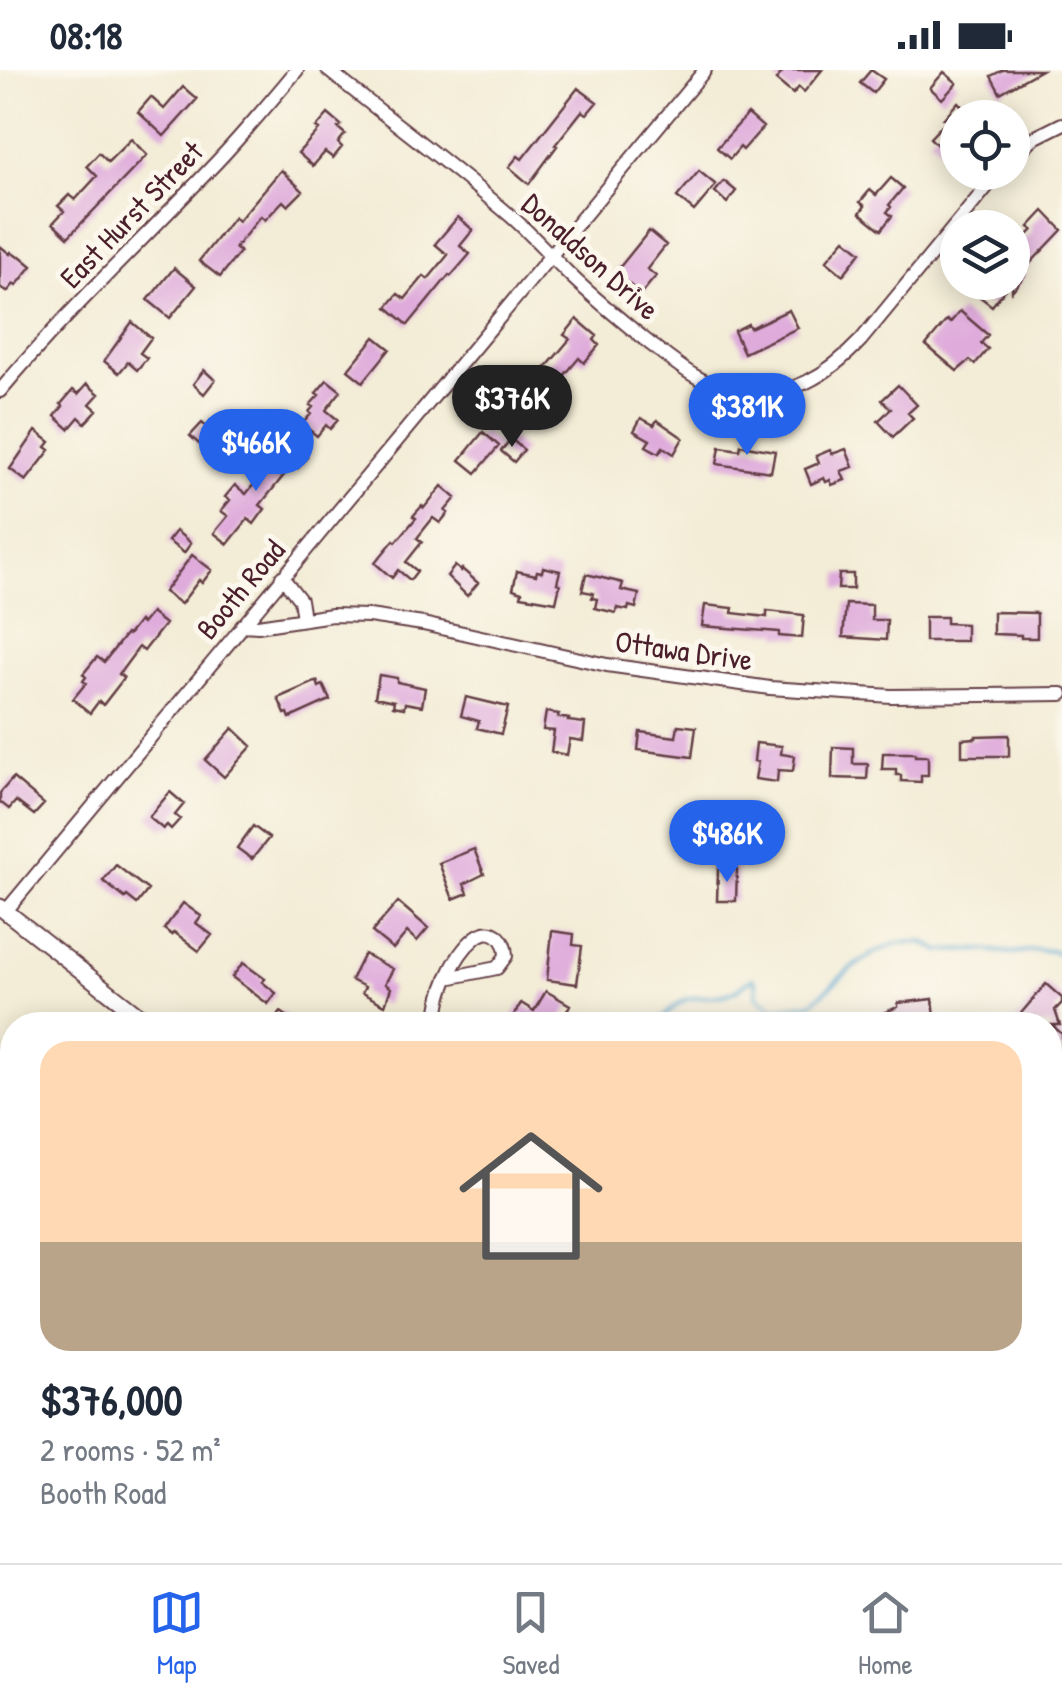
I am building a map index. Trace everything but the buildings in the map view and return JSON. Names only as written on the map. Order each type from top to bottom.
[{"type":"street","name":"East Hurst Street","points":[[0,392],[35,349],[234,144],[297,70]]},
{"type":"street","name":"Donaldson Drive","points":[[328,70],[498,206],[602,303],[685,370],[738,393],[786,391],[818,377],[848,354],[984,190]]},
{"type":"street","name":"Booth Road","points":[[3,909],[705,70]]},
{"type":"street","points":[[1030,141],[1062,124]]},
{"type":"street","points":[[282,577],[300,600],[303,618]]},
{"type":"street","name":"Ottawa Drive","points":[[242,625],[353,615],[398,619],[607,665],[770,688],[890,696],[1062,694]]},
{"type":"street","points":[[3,909],[134,1012]]},
{"type":"street","points":[[438,1012],[448,978],[467,946],[478,935],[490,932],[505,943],[506,956],[497,968],[448,978]]},
{"type":"waterway","points":[[669,1012],[685,1000],[729,994],[753,978],[757,997],[775,1009],[812,1003],[849,970],[898,943],[923,942],[940,951],[1034,950],[1054,951],[1062,956]]}]
